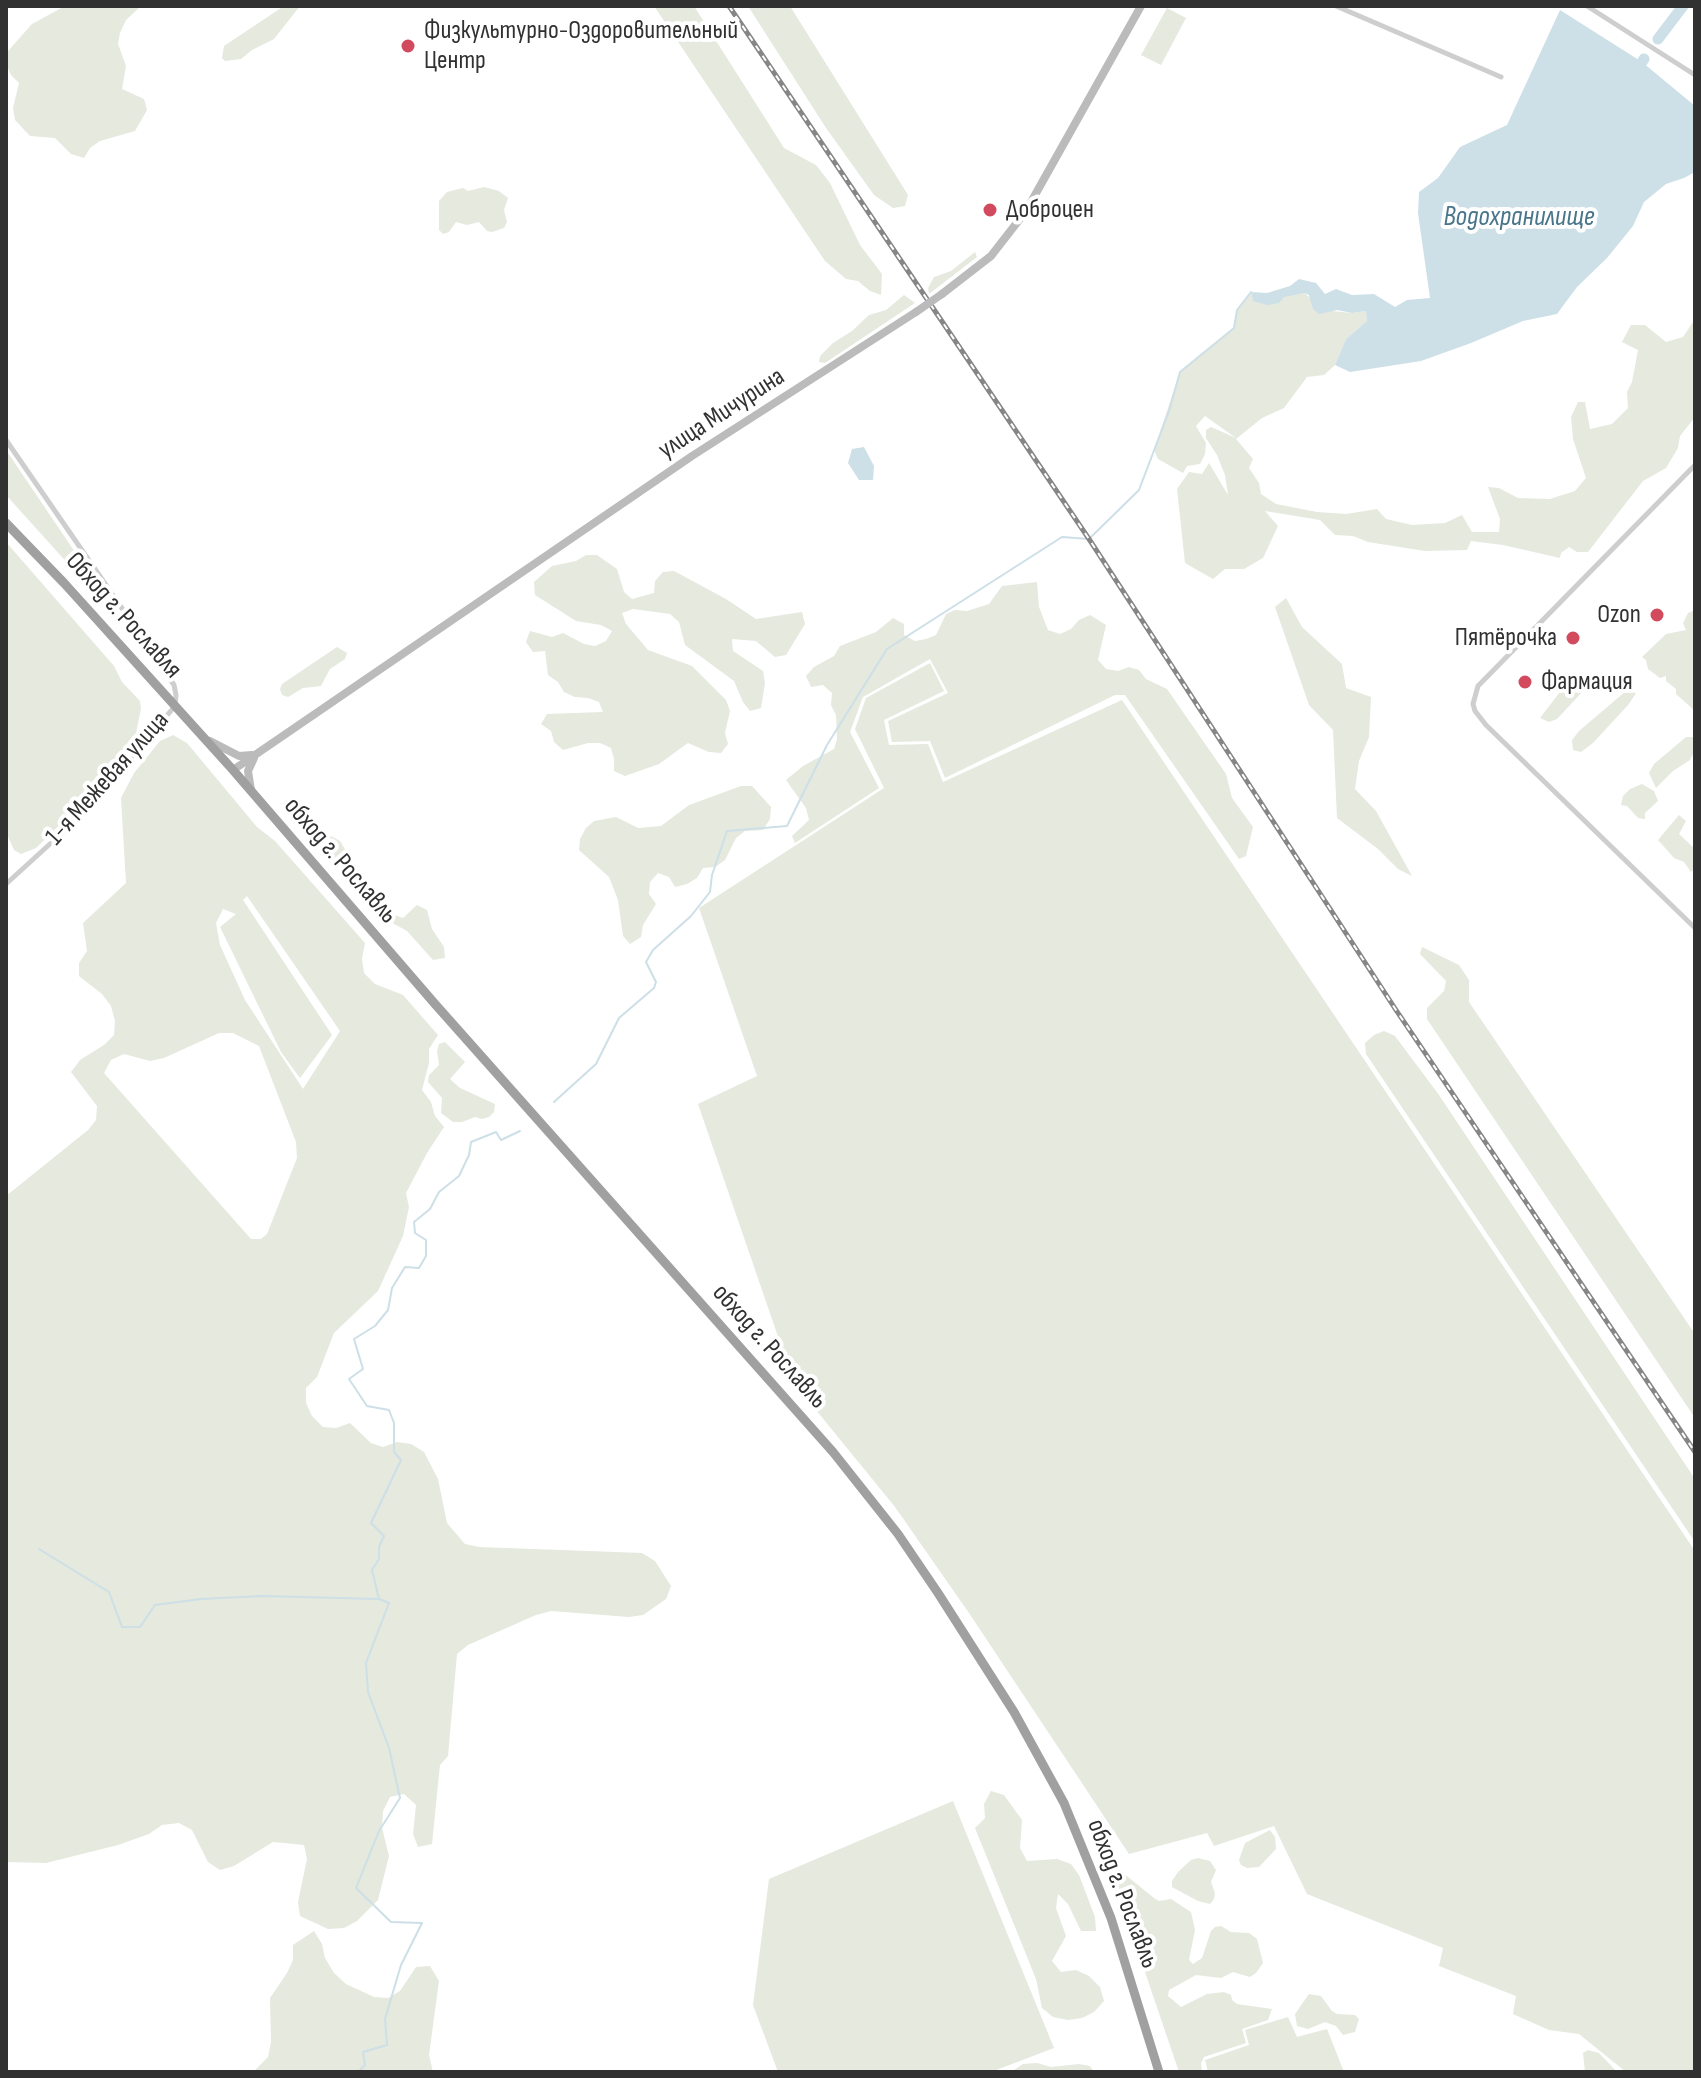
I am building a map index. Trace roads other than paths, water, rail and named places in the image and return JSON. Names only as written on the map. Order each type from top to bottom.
[{"type":"highway","name":"Обход г. Рославля","points":[[6,523],[206,739]]},
{"type":"highway","name":"обход г. Рославль","points":[[206,739],[435,1004],[833,1452],[898,1534],[1014,1712],[1064,1803],[1111,1918],[1159,2072]]},
{"type":"main road","name":"улица Мичурина","points":[[233,770],[745,421],[916,312],[991,256],[1026,211],[1141,6]]},
{"type":"main road","points":[[206,739],[239,756],[257,754]]},
{"type":"main road","points":[[251,791],[248,771],[257,754]]},
{"type":"street","points":[[1336,6],[1501,77]]},
{"type":"street","points":[[1587,6],[1695,75]]},
{"type":"street","points":[[6,440],[174,685],[175,706]]},
{"type":"street","points":[[1695,465],[1478,686],[1473,704],[1486,725],[1695,928]]},
{"type":"street","name":"1-я Межевая улица","points":[[6,884],[84,813],[175,706]]},
{"type":"water","name":"Водохранилище","points":[[1560,10],[1642,62],[1695,106],[1695,172],[1666,184],[1644,202],[1633,226],[1607,258],[1577,287],[1557,314],[1523,321],[1421,361],[1350,372],[1335,365],[1346,339],[1367,321],[1366,311],[1352,313],[1337,310],[1319,314],[1313,309],[1309,295],[1304,293],[1267,305],[1253,301],[1251,292],[1267,293],[1290,286],[1299,279],[1316,283],[1325,294],[1336,289],[1352,295],[1374,294],[1395,307],[1407,300],[1430,298],[1418,213],[1419,192],[1438,178],[1460,147],[1507,125]]},
{"type":"water","points":[[864,447],[874,466],[873,480],[859,480],[848,463],[852,449]]},
{"type":"waterway","points":[[1658,39],[1683,6]]},
{"type":"waterway","points":[[554,1102],[596,1064],[619,1018],[654,988],[656,982],[646,962],[653,950],[691,916],[710,892],[712,875],[727,831],[787,826],[827,745],[887,649],[1062,537],[1089,539],[1139,490],[1169,411],[1180,372],[1234,328],[1237,310],[1251,292]]},
{"type":"waterway","points":[[358,2072],[365,2065],[363,2052],[387,2045],[385,2019],[401,1965],[422,1923],[391,1922],[356,1888],[379,1831],[400,1798],[389,1748],[368,1692],[366,1663],[389,1603],[379,1599],[372,1570],[379,1559],[379,1547],[384,1536],[371,1523],[401,1460],[394,1452],[394,1423],[389,1410],[367,1406],[349,1379],[363,1369],[354,1339],[375,1326],[388,1310],[392,1288],[405,1267],[419,1268],[426,1256],[426,1240],[415,1233],[414,1222],[430,1209],[439,1192],[459,1176],[469,1155],[471,1142],[496,1132],[501,1140],[520,1131]]},
{"type":"waterway","points":[[39,1549],[109,1592],[122,1627],[140,1627],[155,1605],[201,1599],[262,1596],[377,1599]]},
{"type":"railway","points":[[729,6],[1089,539],[1396,1010],[1695,1452]]},
{"type":"place","name":"Физкультурно-Оздоровительный Центр","points":[[408,46]]},
{"type":"place","name":"Доброцен","points":[[990,210]]},
{"type":"place","name":"Ozon","points":[[1657,615]]},
{"type":"place","name":"Пятёрочка","points":[[1573,638]]},
{"type":"place","name":"Фармация","points":[[1525,682]]}]
